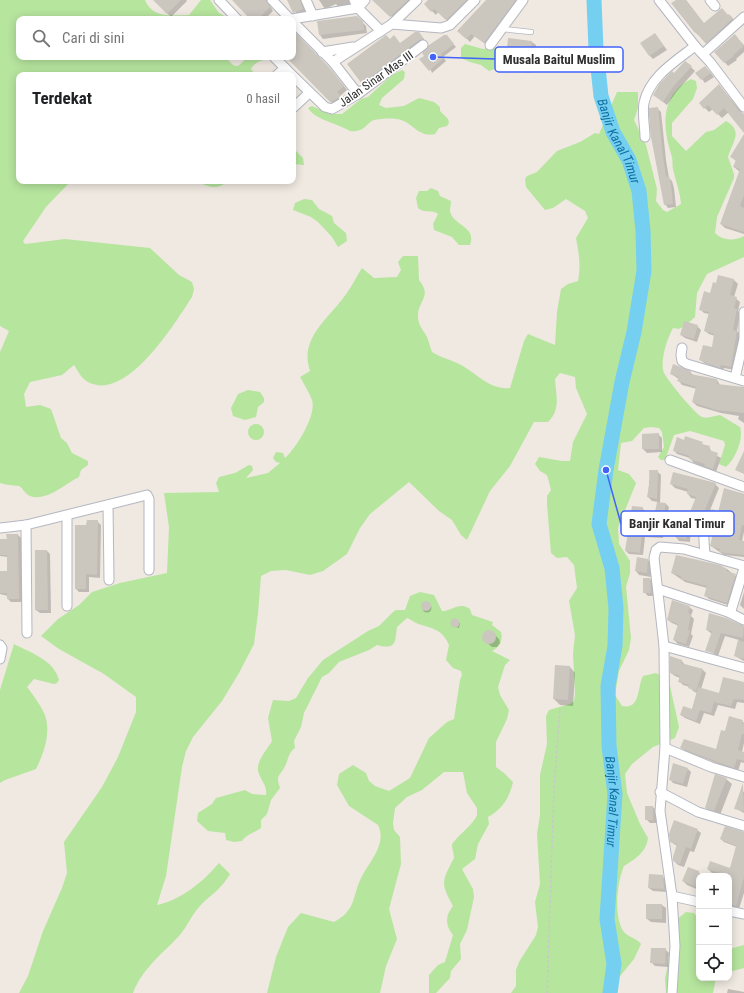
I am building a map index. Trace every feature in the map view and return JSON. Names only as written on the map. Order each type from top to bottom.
[{"type":"street","points":[[219,0],[234,16]]},
{"type":"street","points":[[272,0],[288,16]]},
{"type":"street","points":[[306,0],[313,16]]},
{"type":"street","points":[[296,18],[313,16],[365,0]]},
{"type":"street","points":[[333,62],[392,24],[417,0]]},
{"type":"street","points":[[392,24],[441,28],[450,24],[475,0]]},
{"type":"street","points":[[490,45],[523,0]]},
{"type":"street","points":[[659,0],[695,46],[710,62],[744,107]]},
{"type":"street","points":[[356,4],[381,31]]},
{"type":"street","points":[[703,54],[744,17]]},
{"type":"street","points":[[296,25],[333,62],[358,94]]},
{"type":"street","name":"Jalan Sinar Mas III","points":[[296,80],[326,107],[332,109],[358,94],[423,45]]},
{"type":"street","points":[[645,137],[644,104],[648,91],[665,69],[695,46]]},
{"type":"street","points":[[322,52],[357,47]]},
{"type":"street","name":"Jalan Sinar Mas III","points":[[277,60],[288,72]]},
{"type":"street","points":[[280,72],[285,68]]},
{"type":"street","points":[[296,105],[309,93]]},
{"type":"street","points":[[735,378],[744,339],[744,312]]},
{"type":"street","points":[[682,348],[682,361],[687,364],[744,381]]},
{"type":"street","points":[[670,460],[744,487]]},
{"type":"street","points":[[0,528],[26,525],[67,516],[145,495],[148,497],[149,570]]},
{"type":"street","points":[[108,505],[109,580]]},
{"type":"street","points":[[705,554],[705,528],[712,515]]},
{"type":"street","points":[[67,516],[67,606]]},
{"type":"street","points":[[26,525],[27,633]]},
{"type":"street","points":[[672,993],[675,952],[672,896],[662,838],[660,792],[665,748],[664,646],[654,558],[658,548],[662,546],[684,549],[705,554],[744,567],[731,611],[728,612]]},
{"type":"street","points":[[658,589],[728,612],[744,620]]},
{"type":"street","points":[[0,646],[2,648],[0,658]]},
{"type":"street","points":[[664,646],[744,668]]},
{"type":"street","points":[[665,748],[711,767],[744,777]]},
{"type":"street","points":[[660,792],[698,812],[744,826]]},
{"type":"street","points":[[672,896],[696,901]]},
{"type":"street","points":[[732,912],[744,914]]},
{"type":"lane","points":[[502,29],[531,32]]},
{"type":"path","points":[[547,993],[554,786],[560,709]]},
{"type":"green space","points":[[0,0],[145,0],[148,6],[158,13],[164,15],[189,15],[201,0],[210,0],[219,13],[224,16],[16,16],[16,60],[228,60],[234,65],[238,66],[244,60],[264,60],[254,65],[251,69],[254,72],[16,72],[16,184],[68,184],[46,207],[23,241],[25,244],[65,239],[150,248],[179,275],[192,282],[194,289],[192,297],[174,324],[149,356],[134,370],[120,380],[105,385],[90,383],[82,378],[74,365],[62,375],[30,382],[24,394],[26,407],[40,405],[51,409],[61,438],[67,443],[72,453],[88,461],[88,465],[81,470],[79,477],[42,497],[30,496],[19,486],[0,483],[0,352],[9,331],[0,326]]},
{"type":"green space","points":[[465,44],[483,49],[494,47],[517,54],[528,54],[536,59],[532,65],[532,71],[529,73],[500,67],[489,71],[481,65],[461,58],[461,48]]},
{"type":"green space","points":[[402,70],[405,72],[404,79],[382,98],[379,105],[386,108],[404,106],[419,98],[434,102],[440,107],[440,111],[448,119],[449,123],[447,126],[439,128],[435,134],[429,135],[419,131],[402,120],[391,119],[374,120],[362,129],[350,131],[316,116],[308,108],[312,106],[330,114],[342,114],[361,99],[368,97],[392,75]]},
{"type":"green space","points":[[691,79],[696,81],[697,88],[693,99],[672,123],[672,136],[686,151],[706,132],[714,130],[726,121],[734,129],[736,133],[735,138],[728,157],[734,178],[717,217],[715,233],[725,239],[737,239],[744,236],[744,257],[707,274],[697,293],[695,317],[679,329],[673,328],[671,332],[664,354],[663,370],[664,374],[674,387],[699,415],[707,418],[720,415],[740,427],[741,437],[733,459],[726,467],[719,464],[725,445],[724,441],[690,431],[674,435],[665,460],[661,460],[658,457],[664,447],[662,432],[659,428],[644,428],[632,441],[621,443],[618,470],[629,474],[636,483],[618,528],[619,544],[630,561],[630,573],[626,587],[631,638],[629,650],[619,671],[615,695],[622,706],[632,705],[637,697],[643,676],[656,673],[663,677],[670,686],[679,727],[675,738],[653,747],[632,764],[625,774],[627,793],[640,824],[648,838],[642,852],[624,866],[618,890],[617,909],[621,926],[626,934],[641,944],[634,959],[616,981],[616,993],[511,993],[516,986],[516,970],[519,962],[536,935],[538,927],[535,902],[540,884],[537,834],[540,815],[540,775],[547,744],[546,716],[549,710],[570,704],[574,701],[575,694],[573,654],[575,635],[569,601],[577,588],[574,565],[567,557],[557,558],[551,553],[547,496],[551,490],[547,475],[540,471],[535,464],[539,457],[570,461],[573,442],[587,414],[576,388],[575,377],[560,373],[555,379],[557,402],[555,412],[548,422],[534,422],[510,466],[490,491],[467,540],[461,535],[452,520],[439,511],[409,482],[370,514],[360,528],[347,554],[323,571],[310,575],[286,570],[271,571],[261,576],[254,644],[222,701],[193,737],[186,751],[182,767],[166,876],[157,905],[166,903],[183,895],[206,877],[219,863],[230,874],[219,888],[199,907],[179,936],[147,969],[133,993],[19,993],[28,976],[43,931],[67,873],[64,842],[102,787],[118,757],[136,712],[136,697],[104,674],[59,649],[41,636],[58,619],[79,605],[92,592],[120,583],[167,573],[169,527],[164,493],[219,492],[216,483],[219,477],[235,473],[249,465],[252,466],[253,470],[246,478],[268,473],[280,463],[276,462],[273,458],[276,452],[283,453],[285,458],[290,453],[300,439],[309,422],[313,406],[308,391],[300,377],[310,371],[308,351],[311,342],[320,325],[346,294],[362,268],[374,278],[397,277],[401,270],[398,262],[403,256],[418,256],[419,280],[425,291],[425,295],[418,312],[418,320],[427,337],[432,352],[463,366],[485,381],[497,387],[510,388],[524,341],[528,334],[555,345],[557,312],[561,289],[568,284],[578,281],[579,260],[576,238],[588,218],[585,211],[566,199],[553,208],[545,210],[526,187],[525,179],[527,176],[537,172],[557,151],[580,142],[595,133],[599,134],[617,92],[638,92],[638,108],[634,120],[646,145],[657,189],[656,201],[663,210],[667,212],[681,204],[665,124],[669,103],[674,94],[681,86]]},
{"type":"green space","points":[[296,151],[303,158],[304,165],[296,164]]},
{"type":"green space","points":[[202,184],[224,184],[216,187]]},
{"type":"green space","points":[[431,188],[438,191],[440,196],[451,201],[451,214],[453,218],[471,235],[470,245],[459,245],[452,237],[434,230],[433,224],[438,214],[423,211],[418,208],[416,198],[419,191],[427,191]]},
{"type":"green space","points":[[304,199],[312,200],[319,209],[332,216],[334,223],[346,233],[347,241],[338,247],[332,237],[318,222],[311,217],[293,210],[295,203]]},
{"type":"green space","points":[[248,390],[260,392],[264,398],[264,402],[258,407],[256,417],[245,420],[233,416],[231,408],[238,394]]},
{"type":"green space","points":[[256,424],[263,429],[264,432],[259,439],[256,440],[249,435],[248,432],[253,425]]},
{"type":"green space","points":[[420,592],[434,595],[442,611],[463,606],[470,609],[472,615],[493,622],[492,625],[501,632],[502,638],[499,646],[492,651],[510,660],[505,665],[498,687],[500,695],[509,710],[507,719],[496,742],[496,767],[513,782],[510,793],[505,802],[498,810],[488,817],[489,824],[478,844],[475,859],[462,869],[473,889],[474,897],[467,930],[460,944],[461,959],[451,971],[450,978],[436,993],[429,993],[429,975],[438,965],[445,962],[453,935],[448,928],[447,917],[453,906],[444,887],[445,877],[454,858],[452,845],[472,823],[477,815],[477,808],[467,793],[463,772],[444,772],[422,790],[407,797],[395,808],[393,823],[394,830],[400,837],[401,864],[389,909],[397,939],[386,966],[380,993],[267,993],[276,957],[288,927],[301,913],[334,922],[347,912],[353,902],[362,876],[379,845],[381,838],[378,825],[349,806],[337,785],[339,774],[353,765],[366,773],[369,781],[375,786],[389,791],[410,778],[429,738],[447,722],[454,719],[462,675],[461,671],[453,668],[446,660],[449,645],[447,640],[435,629],[418,624],[407,618],[397,627],[395,641],[391,646],[388,647],[377,645],[369,650],[339,662],[329,673],[322,677],[304,713],[301,727],[294,741],[295,748],[289,755],[286,765],[278,777],[280,788],[271,800],[267,814],[261,820],[261,828],[248,835],[242,841],[234,842],[226,840],[225,833],[208,831],[197,821],[198,813],[212,804],[216,798],[245,790],[252,794],[266,795],[265,786],[259,774],[258,765],[272,741],[268,718],[273,700],[289,701],[296,698],[308,678],[323,660],[368,631],[379,626],[396,610],[405,610],[410,596]]},
{"type":"green space","points":[[14,644],[47,662],[56,673],[59,680],[54,684],[34,679],[27,687],[44,713],[47,727],[46,742],[36,769],[0,783],[0,690]]},
{"type":"green space","points":[[686,912],[694,913],[696,916],[696,981],[715,981],[713,993],[666,993],[665,979],[676,920]]},
{"type":"green space","points":[[744,945],[744,968],[732,971],[732,948]]},
{"type":"building","points":[[153,0],[181,0],[167,14]]},
{"type":"building","points":[[232,0],[266,0],[270,7],[261,16],[247,16]]},
{"type":"building","points":[[287,0],[300,0],[303,9],[293,13]]},
{"type":"building","points":[[372,0],[408,0],[390,17]]},
{"type":"building","points":[[428,0],[467,0],[446,20],[434,9],[431,12],[424,4]]},
{"type":"building","points":[[486,0],[516,0],[484,43],[471,34],[466,39],[457,31]]},
{"type":"building","points":[[676,0],[686,0],[704,23],[722,8],[733,18],[706,44],[696,32],[695,33],[671,3]]},
{"type":"building","points":[[357,16],[363,21],[364,30],[319,35],[317,21]]},
{"type":"building","points":[[415,32],[419,32],[424,39],[419,40],[362,84],[347,64],[386,35],[390,39],[394,35],[400,43]]},
{"type":"building","points":[[296,33],[328,66],[344,86],[337,92],[341,96],[330,102],[289,60],[296,60]]},
{"type":"building","points":[[655,33],[664,46],[649,56],[640,43]]},
{"type":"building","points":[[735,34],[744,46],[724,63],[714,52]]},
{"type":"building","points":[[444,35],[447,35],[454,44],[441,54],[444,58],[429,71],[419,59],[424,56],[422,53],[429,45]]},
{"type":"building","points":[[508,38],[532,41],[531,51],[507,48]]},
{"type":"building","points":[[685,61],[692,66],[673,87],[663,102],[653,95],[660,83],[672,71],[674,73]]},
{"type":"building","points":[[705,66],[711,73],[701,80],[695,73]]},
{"type":"building","points":[[719,84],[739,111],[744,114],[744,133],[724,108],[717,115],[708,105],[704,109],[699,103]]},
{"type":"building","points":[[658,107],[666,177],[669,176],[673,204],[664,205],[651,137],[649,115],[649,108]]},
{"type":"building","points":[[744,134],[744,195],[740,206],[744,208],[744,232],[720,224],[740,169],[733,167],[736,160],[730,157]]},
{"type":"building","points":[[718,275],[734,279],[730,295],[737,297],[734,308],[737,309],[733,330],[737,331],[731,367],[721,365],[720,368],[699,360],[703,345],[712,347],[714,334],[704,331],[709,312],[699,310],[704,291],[710,293],[713,282],[716,283]]},
{"type":"building","points":[[684,321],[698,325],[694,339],[680,335]]},
{"type":"building","points":[[673,364],[691,371],[690,374],[717,379],[717,384],[744,387],[744,413],[716,410],[692,402],[696,387],[677,381],[679,377],[670,374]]},
{"type":"building","points":[[659,433],[659,449],[642,449],[642,434]]},
{"type":"building","points":[[685,436],[703,442],[702,444],[710,446],[709,450],[718,453],[713,469],[704,466],[705,464],[689,459],[690,456],[673,451],[677,437],[684,440]]},
{"type":"building","points":[[744,451],[744,474],[735,470]]},
{"type":"building","points":[[649,470],[658,470],[657,499],[647,497],[650,480]]},
{"type":"building","points":[[673,472],[716,483],[702,517],[690,512],[696,497],[687,494],[688,489],[670,484]]},
{"type":"building","points":[[724,488],[744,494],[744,525],[742,525],[739,540],[744,541],[744,555],[719,552],[720,549],[710,546]]},
{"type":"building","points":[[657,502],[666,503],[660,535],[642,534],[640,553],[625,551],[632,506],[643,507],[642,511],[655,512]]},
{"type":"building","points":[[677,519],[688,520],[686,539],[675,537]]},
{"type":"building","points":[[87,520],[98,520],[97,575],[86,574],[86,589],[75,589],[75,525],[86,525]]},
{"type":"building","points":[[6,534],[18,534],[19,599],[7,599],[7,593],[0,593],[0,571],[7,571],[7,555],[0,555],[0,539],[7,539]]},
{"type":"building","points":[[35,550],[47,550],[48,610],[35,610]]},
{"type":"building","points":[[676,555],[720,565],[727,569],[726,571],[736,574],[727,603],[704,596],[707,586],[681,579],[681,576],[671,573]]},
{"type":"building","points":[[637,557],[648,559],[647,573],[635,571]]},
{"type":"building","points":[[643,578],[650,578],[651,593],[643,593]]},
{"type":"building","points":[[672,600],[690,606],[688,613],[691,614],[688,630],[690,631],[686,644],[673,640],[678,624],[667,620]]},
{"type":"building","points":[[426,601],[431,606],[426,611],[421,606]]},
{"type":"building","points":[[709,613],[726,618],[744,626],[743,638],[721,633],[714,653],[705,651],[712,631],[706,630]]},
{"type":"building","points":[[455,618],[460,623],[455,628],[450,623]]},
{"type":"building","points":[[489,630],[494,632],[496,637],[494,642],[489,644],[484,642],[482,637],[484,632]]},
{"type":"building","points":[[738,640],[744,642],[744,659],[734,656]]},
{"type":"building","points":[[670,656],[682,660],[681,663],[703,669],[696,691],[688,688],[689,685],[678,682],[680,676],[670,673]]},
{"type":"building","points":[[555,665],[570,666],[568,700],[553,699]]},
{"type":"building","points":[[723,677],[744,682],[744,700],[734,699],[731,706],[714,702],[711,713],[700,710],[696,721],[680,715],[683,706],[692,709],[698,687],[719,693]]},
{"type":"building","points":[[729,716],[743,720],[742,723],[744,724],[744,734],[742,734],[738,750],[744,752],[744,761],[737,759],[734,768],[680,748],[684,739],[716,749],[721,730],[725,731]]},
{"type":"building","points":[[673,763],[688,768],[683,784],[669,780]]},
{"type":"building","points":[[715,774],[727,778],[714,811],[705,808]]},
{"type":"building","points":[[743,783],[744,811],[742,811],[734,809]]},
{"type":"building","points":[[645,806],[653,806],[653,820],[645,820]]},
{"type":"building","points":[[674,820],[698,829],[691,849],[686,847],[680,864],[673,861],[677,844],[670,842],[669,834]]},
{"type":"building","points":[[725,826],[744,832],[744,877],[736,906],[732,905],[732,873],[720,873],[707,869],[710,861],[730,868],[736,846],[720,839]]},
{"type":"building","points":[[688,867],[699,871],[699,873],[696,873],[696,887],[682,881]]},
{"type":"building","points":[[649,874],[663,875],[664,889],[648,888]]},
{"type":"building","points":[[646,904],[662,904],[662,919],[646,919]]},
{"type":"building","points":[[651,948],[666,948],[665,964],[650,963]]},
{"type":"waterway","name":"Banjir Kanal Timur","points":[[594,0],[596,49],[601,96],[613,132],[629,160],[639,191],[643,231],[644,271],[634,332],[622,382],[606,470],[599,524],[612,568],[616,608],[615,646],[608,686],[609,746],[615,794],[607,919],[614,964],[610,993]]},
{"type":"place","name":"Musala Baitul Muslim","points":[[433,57]]},
{"type":"place","name":"Banjir Kanal Timur","points":[[606,470]]}]
